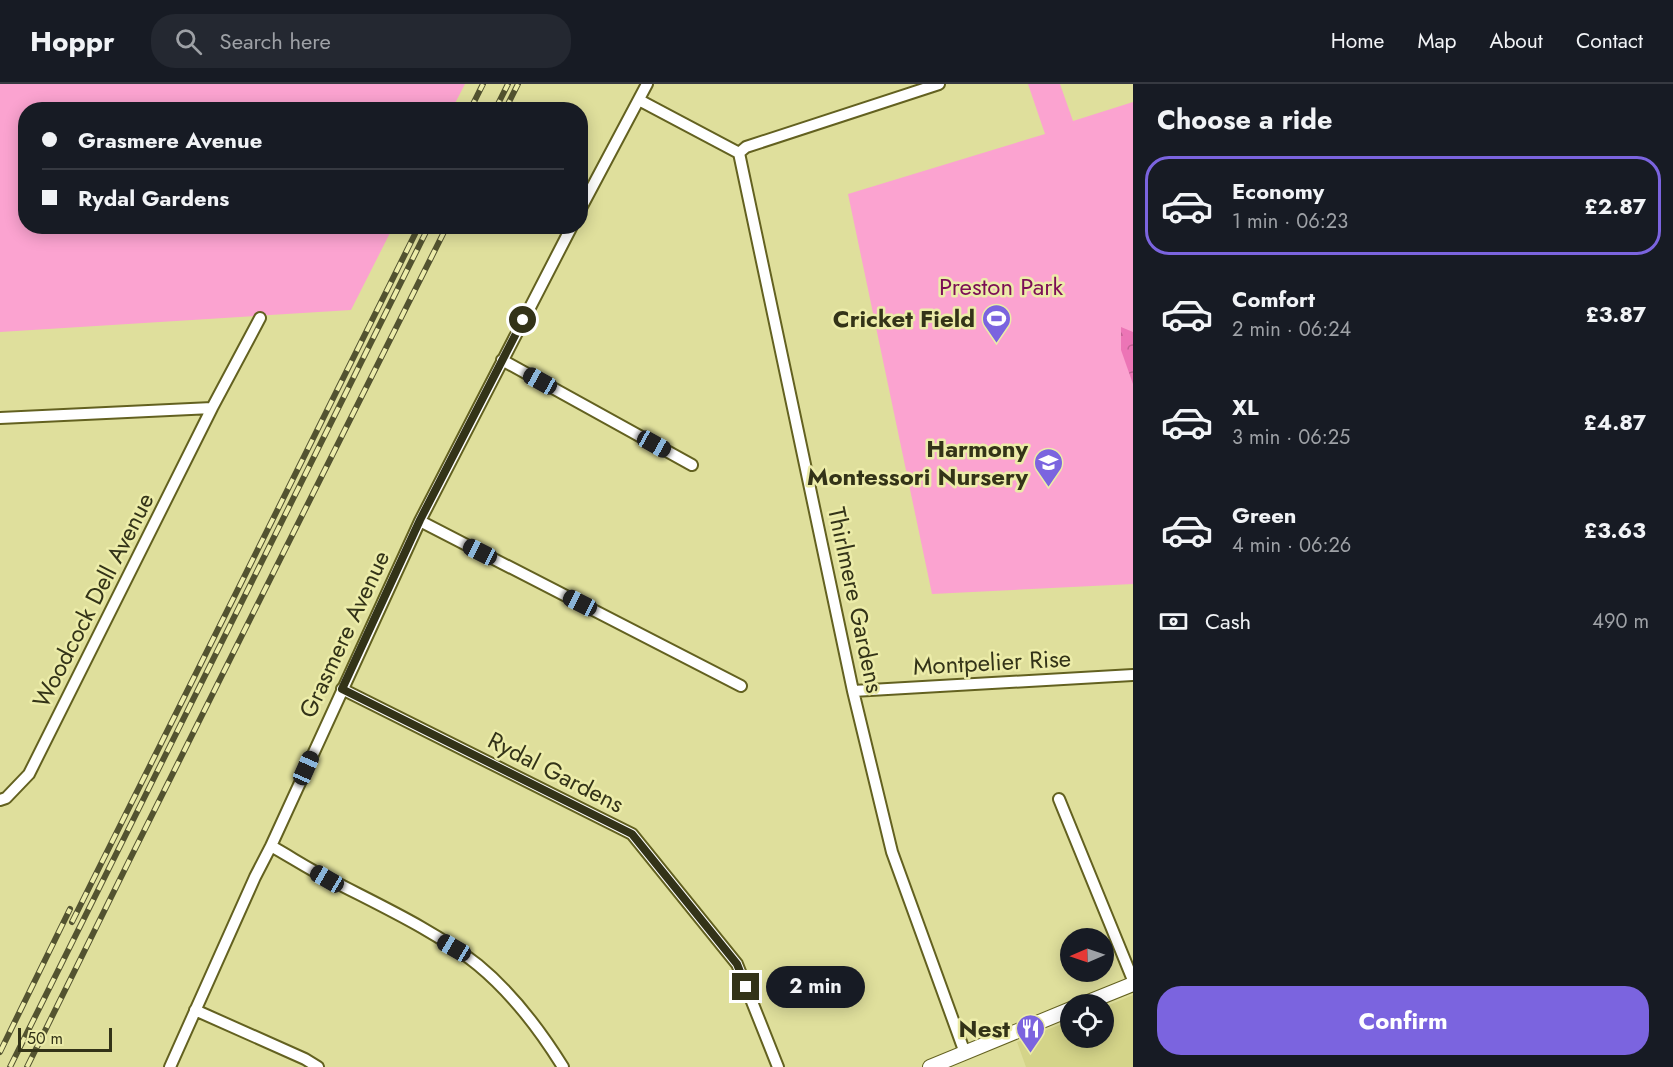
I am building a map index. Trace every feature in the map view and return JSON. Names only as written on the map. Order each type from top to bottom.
[{"type":"street","points":[[588,195],[647,84]]},
{"type":"street","points":[[639,100],[739,153],[746,147],[939,84]]},
{"type":"street","name":"Thirlmere Gardens","points":[[739,153],[853,692],[892,852],[966,1053]]},
{"type":"street","name":"Grasmere Avenue","points":[[170,1067],[420,520],[568,234]]},
{"type":"street","name":"Woodcock Dell Avenue","points":[[0,800],[6,798],[29,774],[212,408],[260,318]]},
{"type":"street","points":[[502,360],[692,465]]},
{"type":"street","points":[[0,418],[212,408]]},
{"type":"street","points":[[420,520],[741,686]]},
{"type":"street","name":"Montpelier Rise","points":[[853,692],[1133,675]]},
{"type":"street","name":"Rydal Gardens","points":[[342,689],[632,834],[737,964],[778,1067]]},
{"type":"street","points":[[1059,799],[1133,982],[1106,994]]},
{"type":"street","points":[[271,846],[327,879],[394,912],[478,965],[529,1017],[563,1067]]},
{"type":"street","points":[[195,1010],[318,1067]]},
{"type":"street","points":[[930,1067],[1060,1014]]},
{"type":"shaded area","points":[[1133,995],[1133,1067],[1026,1067],[1017,1042],[1060,1024],[1060,1048],[1114,1048],[1114,1003]]},
{"type":"green space","points":[[0,84],[465,84],[456,102],[18,102],[18,234],[389,234],[351,310],[0,332]]},
{"type":"green space","name":"Preston Park","points":[[1028,84],[1060,84],[1073,121],[1133,102],[1133,584],[932,594],[848,194],[1045,134]]},
{"type":"green space","points":[[1121,327],[1133,332],[1133,384],[1121,350]]},
{"type":"railway","points":[[474,102],[483,84]]},
{"type":"railway","points":[[499,102],[508,84]]},
{"type":"railway","points":[[509,102],[518,84]]},
{"type":"railway","points":[[72,922],[415,234]]},
{"type":"railway","points":[[10,1067],[425,234]]},
{"type":"railway","points":[[27,1067],[443,234]]},
{"type":"railway","points":[[0,1052],[70,909]]},
{"type":"place","name":"Cricket Field","points":[[996,344]]},
{"type":"place","name":"Harmony Montessori Nursery","points":[[1049,488]]},
{"type":"place","name":"Nest","points":[[1031,1054]]},
{"type":"route","points":[[523,320],[420,520],[342,689],[632,834],[737,964],[746,987]]}]
